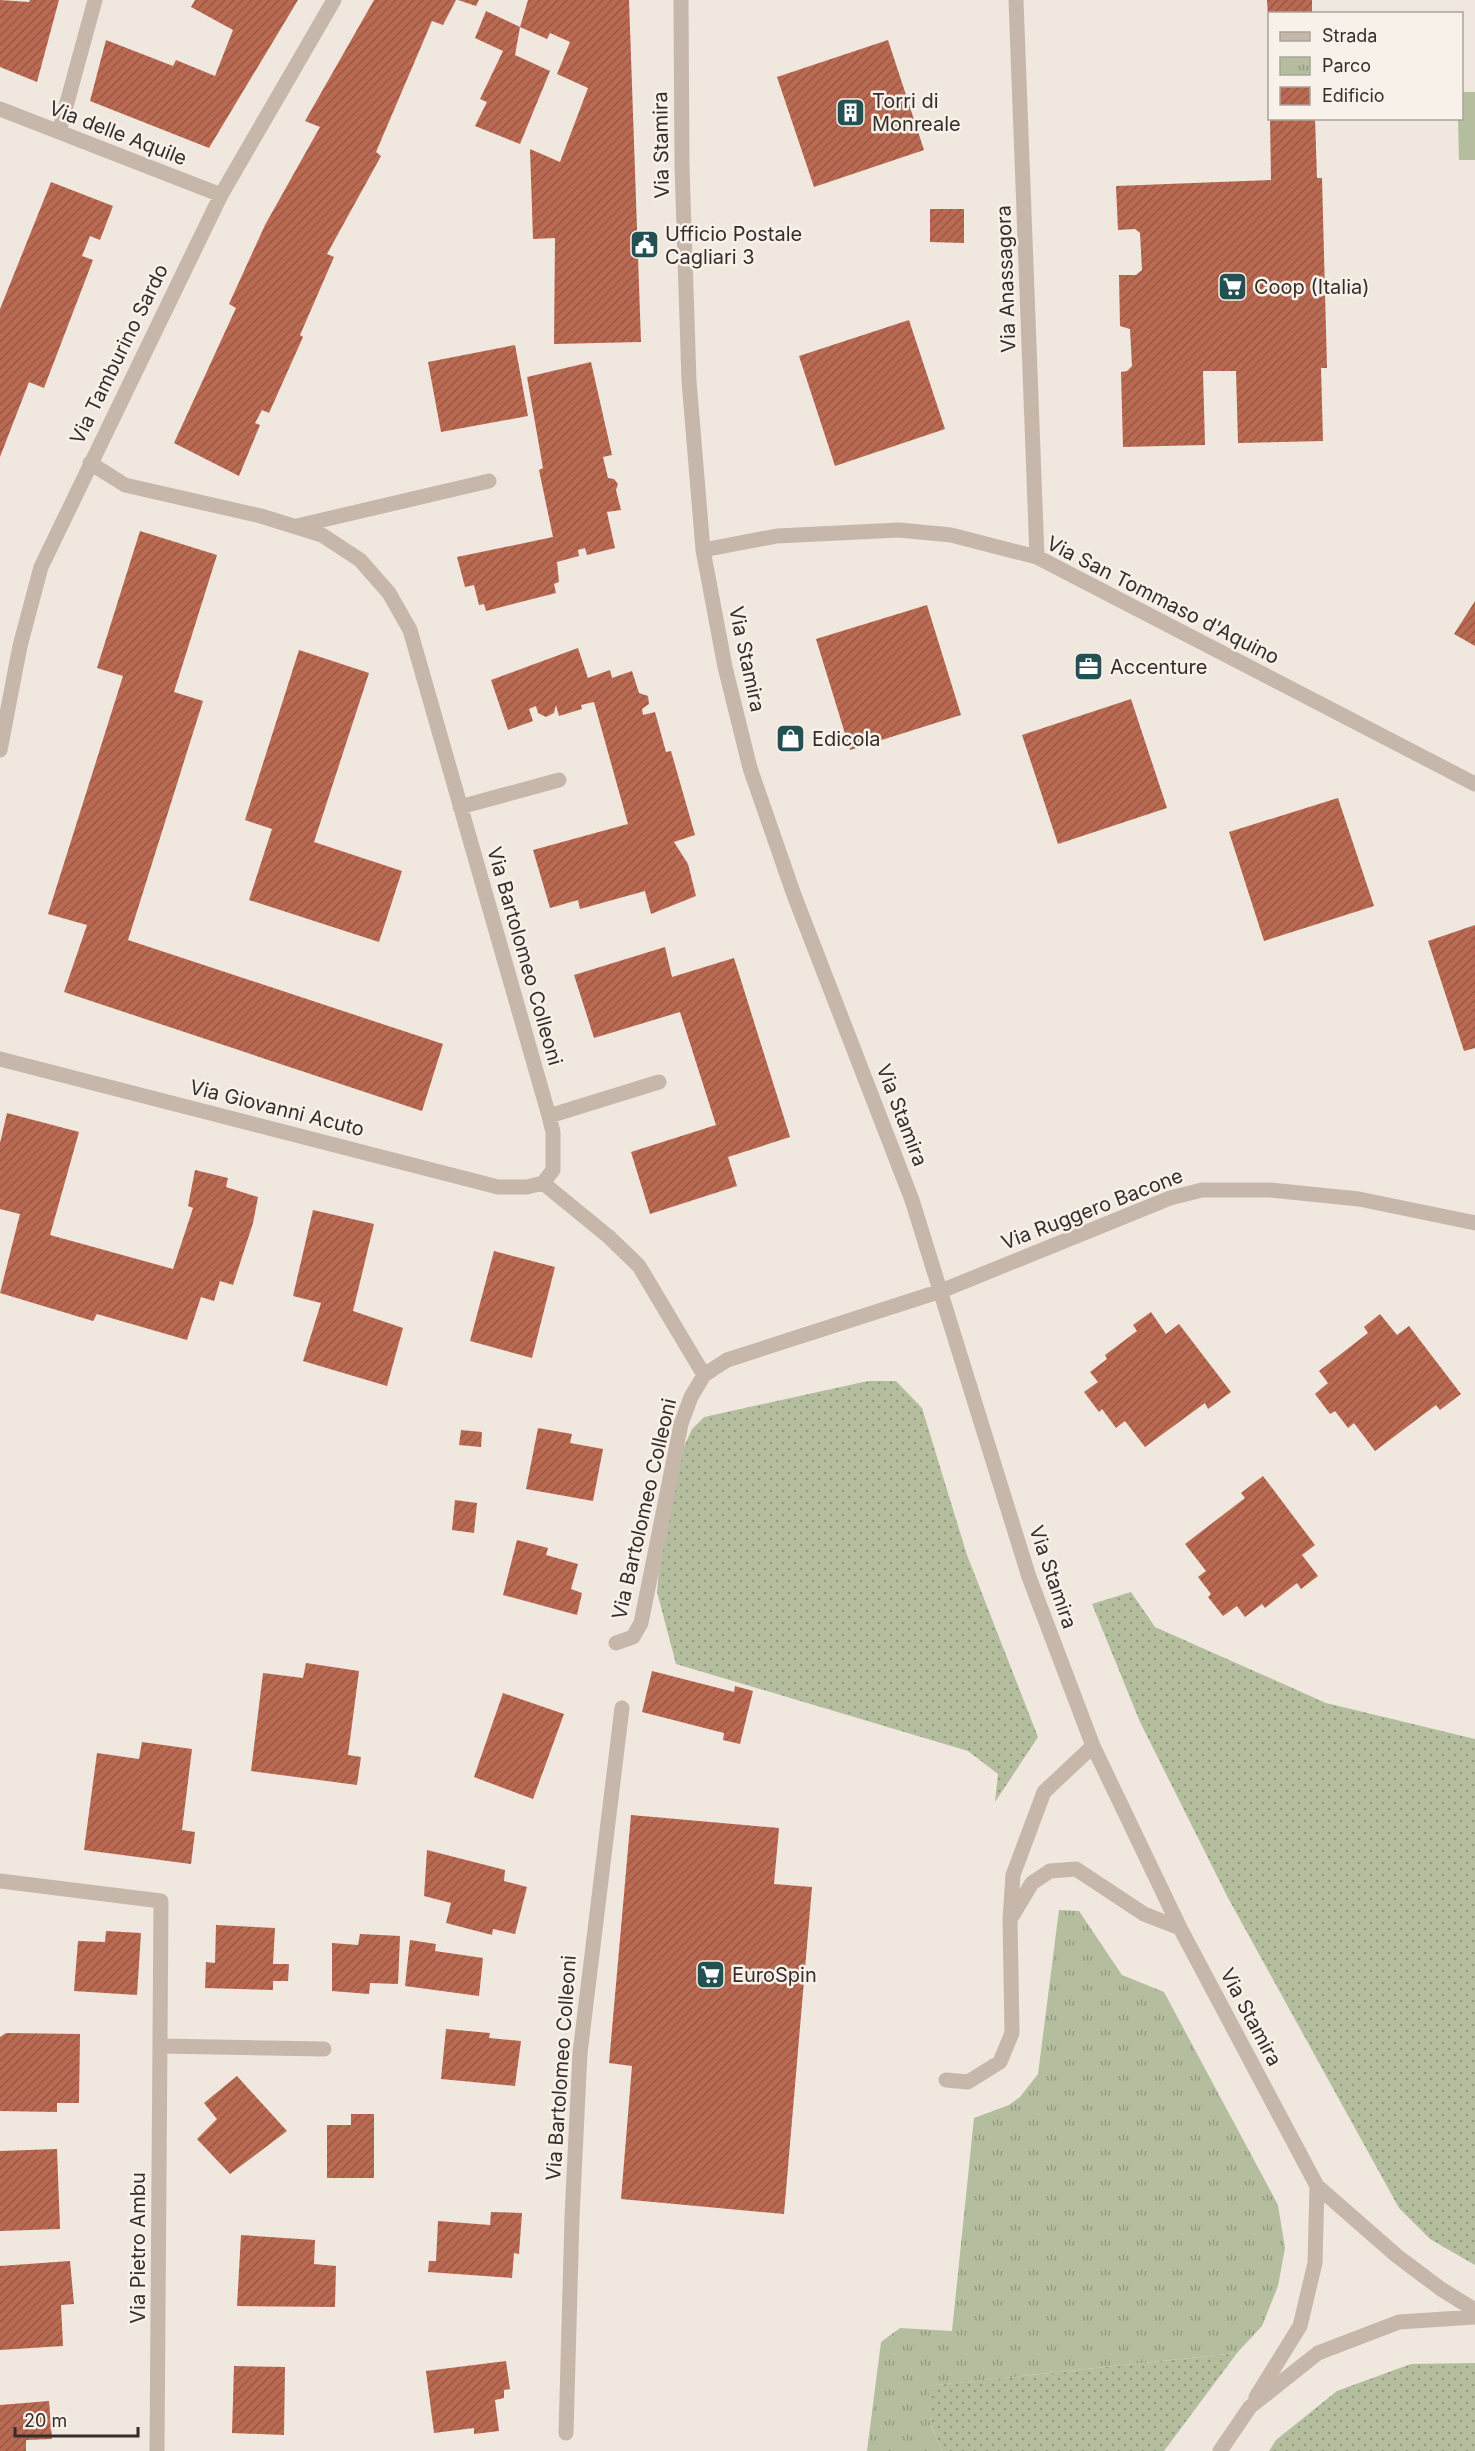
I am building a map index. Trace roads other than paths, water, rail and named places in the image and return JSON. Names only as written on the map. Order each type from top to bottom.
[{"type":"street","points":[[59,132],[95,0]]},
{"type":"street","name":"Via Tamburino Sardo","points":[[0,750],[20,646],[40,567],[221,195],[334,0]]},
{"type":"street","name":"Via Stamira","points":[[681,0],[682,166],[688,381],[703,550],[725,668],[750,768],[794,895],[912,1200],[972,1399],[1029,1576],[1093,1746],[1180,1928],[1317,2186],[1396,2256],[1441,2289],[1475,2310]]},
{"type":"street","name":"Via Anassagora","points":[[1017,0],[1037,557]]},
{"type":"street","name":"Via delle Aquile","points":[[0,109],[221,195]]},
{"type":"street","name":"Via Bartolomeo Colleoni","points":[[90,463],[125,485],[261,516],[322,535],[360,560],[389,593],[410,630],[549,1116],[553,1132],[553,1170],[543,1183]]},
{"type":"street","points":[[296,527],[489,481]]},
{"type":"street","name":"Via San Tommaso d'Aquino","points":[[703,550],[777,536],[899,530],[951,536],[1037,557],[1475,784]]},
{"type":"street","points":[[460,807],[559,780]]},
{"type":"street","name":"Via Giovanni Acuto","points":[[0,1059],[498,1186],[527,1187],[543,1183]]},
{"type":"street","points":[[549,1116],[659,1082]]},
{"type":"street","points":[[543,1183],[609,1237],[639,1266],[704,1375]]},
{"type":"street","name":"Via Ruggero Bacone","points":[[941,1291],[1170,1198],[1202,1190],[1270,1190],[1359,1199],[1475,1223]]},
{"type":"street","name":"Via Bartolomeo Colleoni","points":[[616,1643],[633,1637],[641,1623],[681,1424],[691,1398],[704,1375],[727,1360],[941,1291]]},
{"type":"street","name":"Via Bartolomeo Colleoni","points":[[566,2433],[579,2053],[622,1708]]},
{"type":"street","points":[[946,2080],[968,2082],[1000,2062],[1011,2033],[1013,1875],[1044,1792],[1093,1746]]},
{"type":"street","points":[[1011,1919],[1032,1883],[1050,1871],[1076,1869],[1144,1914],[1180,1928]]},
{"type":"street","name":"Via Pietro Ambu","points":[[0,1881],[161,1901],[157,2451]]},
{"type":"street","points":[[160,2046],[324,2049]]},
{"type":"street","name":"Via Stamira","points":[[1250,2408],[1300,2326],[1315,2263],[1317,2186]]},
{"type":"street","points":[[1220,2451],[1250,2408],[1318,2353],[1400,2322],[1475,2317]]},
{"type":"place","name":"Torri di Monreale","points":[[851,113]]},
{"type":"place","name":"Ufficio Postale Cagliari 3","points":[[644,245]]},
{"type":"place","name":"Coop (Italia)","points":[[1233,287]]},
{"type":"place","name":"Accenture","points":[[1089,667]]},
{"type":"place","name":"Edicola","points":[[791,739]]},
{"type":"place","name":"EuroSpin","points":[[711,1975]]}]
